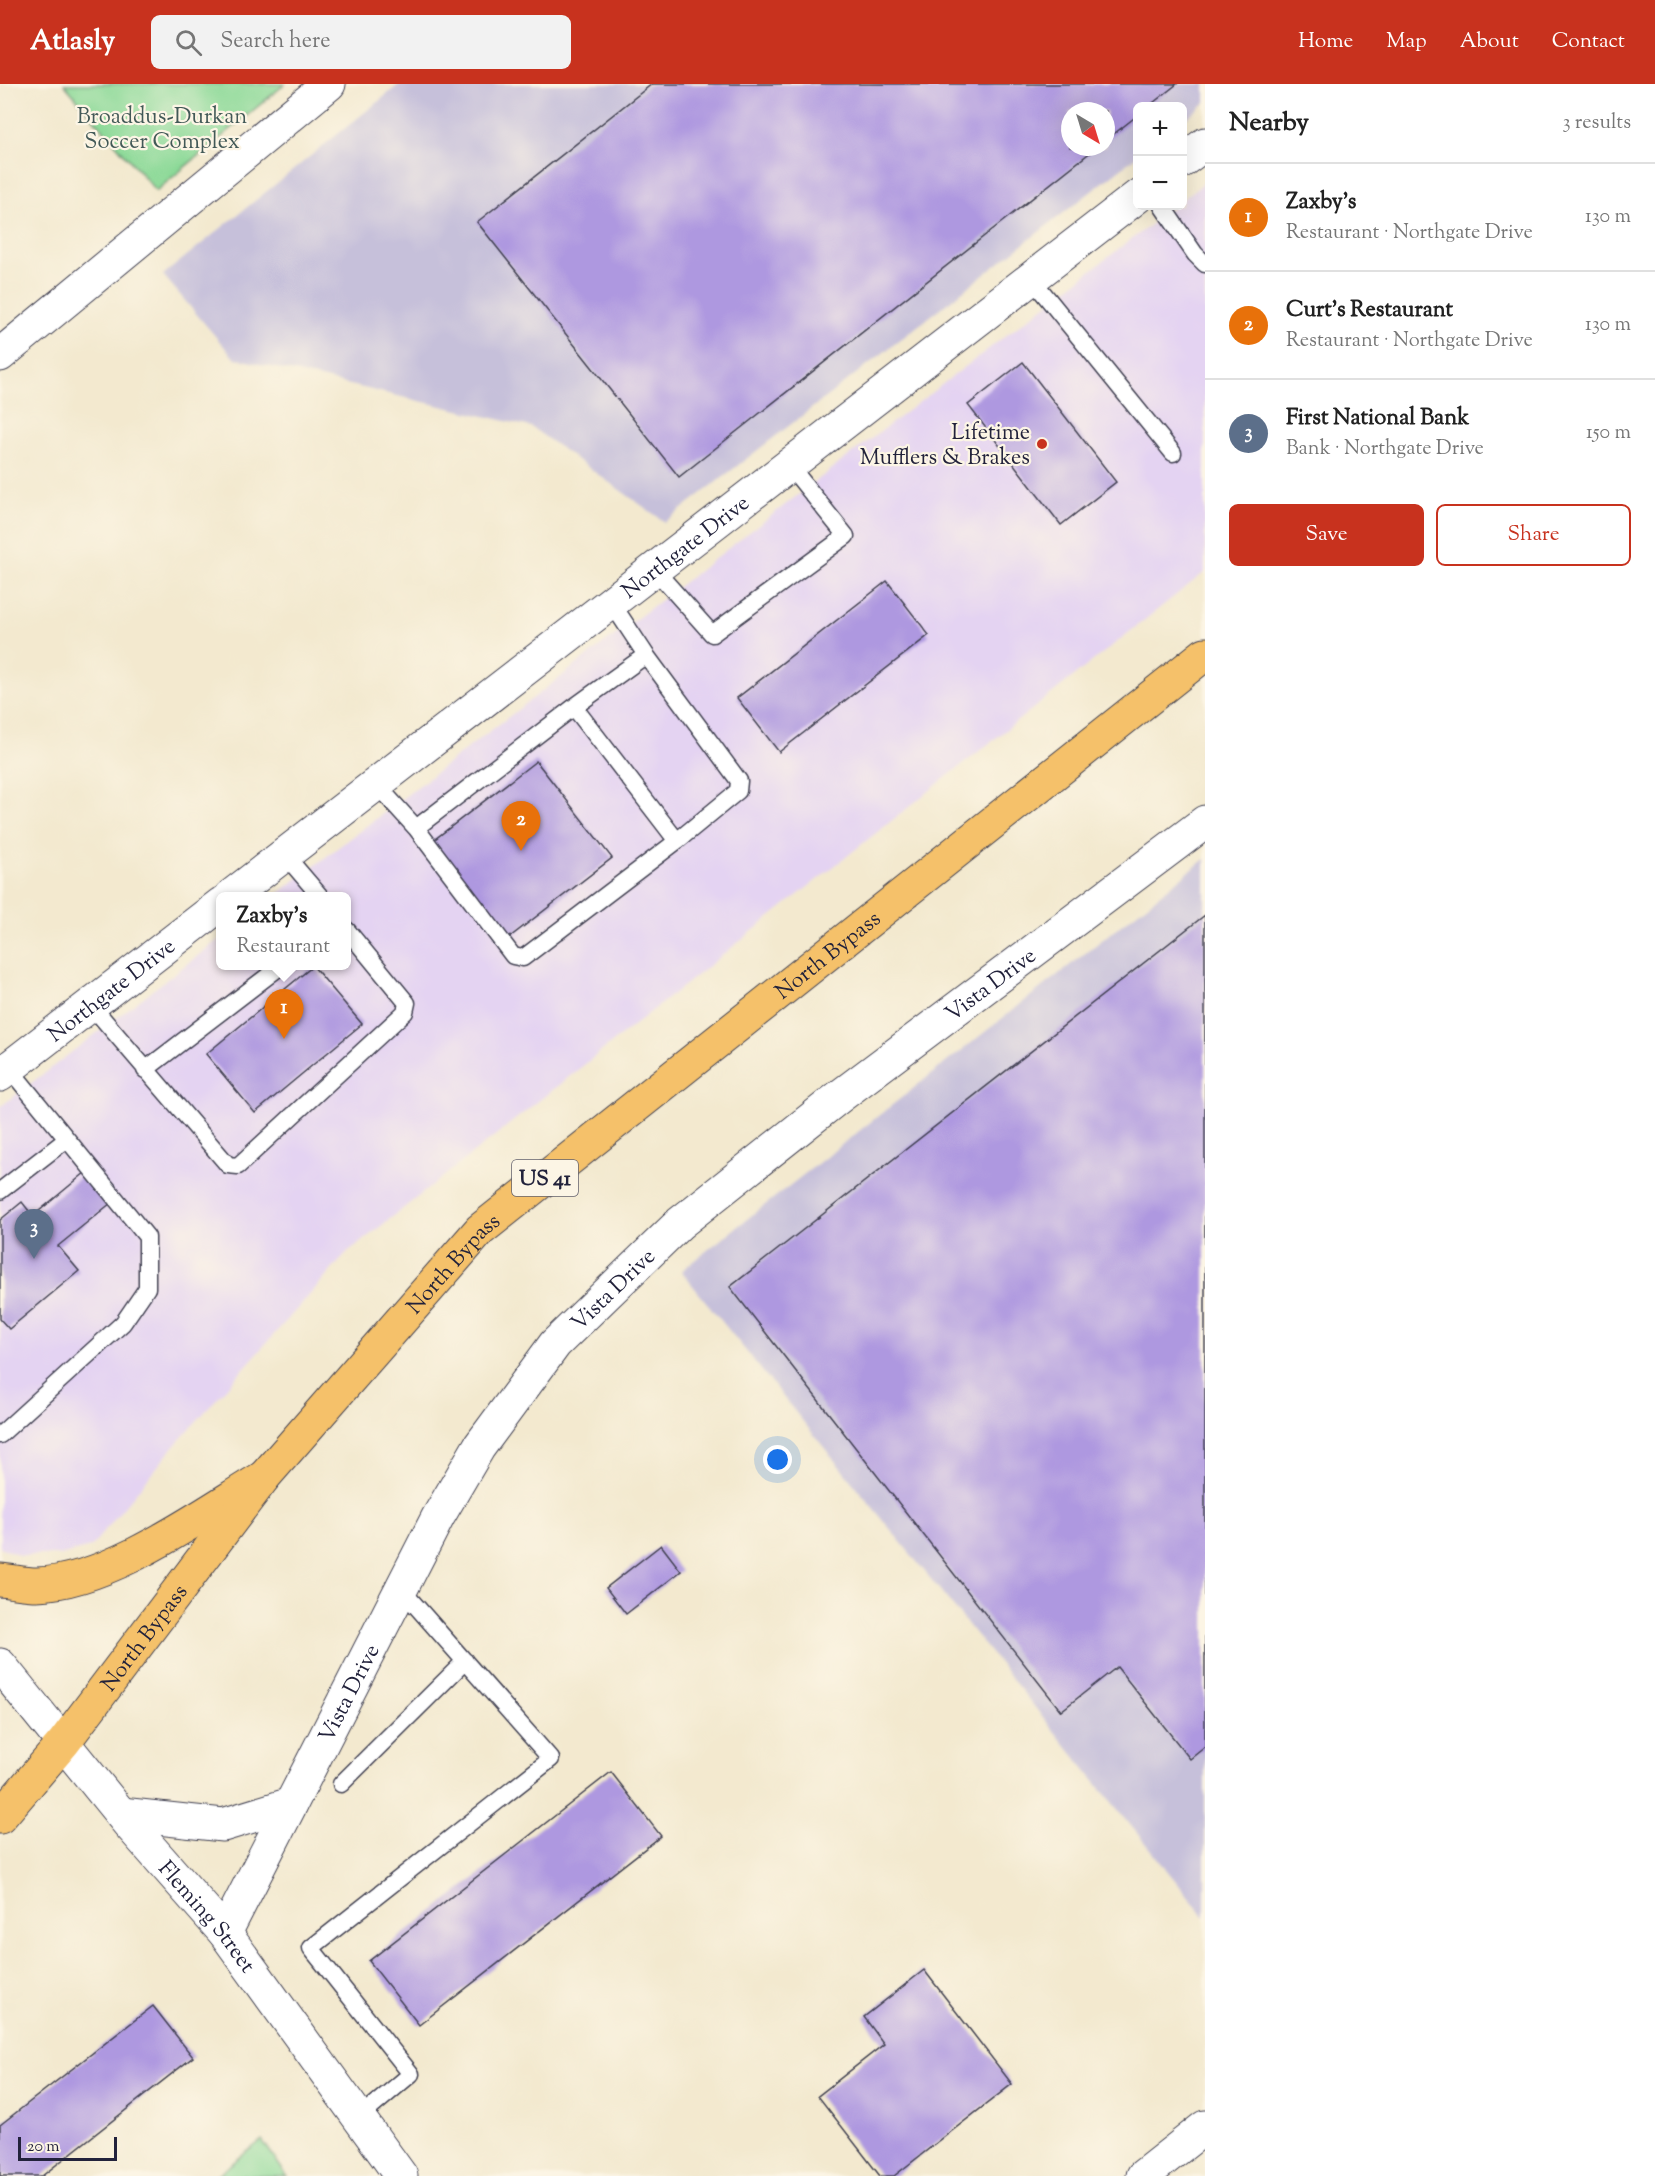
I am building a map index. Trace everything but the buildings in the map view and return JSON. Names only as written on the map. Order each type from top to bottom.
[{"type":"main road","name":"North Bypass","points":[[0,1817],[64,1742],[162,1609],[264,1477],[480,1230],[1205,654]]},
{"type":"main road","points":[[0,1580],[37,1584],[76,1578],[132,1556],[264,1477]]},
{"type":"street","points":[[0,355],[321,86]]},
{"type":"street","points":[[1187,157],[1205,144]]},
{"type":"street","name":"Northgate Drive","points":[[237,892],[1133,199]]},
{"type":"street","name":"Vista Drive","points":[[225,1933],[438,1517],[479,1447],[555,1344],[680,1223],[839,1097],[1205,822]]},
{"type":"street","name":"Northgate Drive","points":[[5,1071],[216,908]]},
{"type":"street","name":"Fleming Street","points":[[0,1665],[121,1814],[225,1933],[401,2176]]},
{"type":"street","points":[[121,1814],[223,1825],[291,1804]]},
{"type":"street","points":[[1143,2176],[1205,2127]]},
{"type":"lane","points":[[1165,210],[1202,255]]},
{"type":"lane","points":[[1031,278],[1173,453]]},
{"type":"lane","points":[[654,569],[712,634],[846,536],[789,465]]},
{"type":"lane","points":[[376,784],[416,828],[513,956],[518,958],[523,958],[677,841],[738,791],[739,781],[611,602]]},
{"type":"lane","points":[[416,828],[646,654]]},
{"type":"lane","points":[[574,707],[677,841]]},
{"type":"lane","points":[[285,855],[316,892]]},
{"type":"lane","points":[[91,1005],[228,1166],[238,1166],[405,1012],[407,1003],[351,935]]},
{"type":"lane","points":[[146,1070],[276,970]]},
{"type":"lane","points":[[0,1436],[123,1323],[147,1288],[147,1237],[67,1139],[5,1071]]},
{"type":"lane","points":[[0,1191],[67,1139]]},
{"type":"lane","points":[[360,2117],[411,2074],[311,1948],[551,1759],[401,1589]]},
{"type":"lane","points":[[341,1784],[465,1661]]},
{"type":"shaded area","points":[[400,84],[1205,84],[1205,103],[1187,118],[1187,102],[1133,102],[1133,159],[665,522],[531,427],[234,358],[163,275]]},
{"type":"shaded area","points":[[1205,182],[1205,572],[347,1253],[176,1444],[91,1547],[61,1555],[20,1555],[0,1547],[0,1107],[216,942],[216,970],[351,970],[351,892],[280,892],[1170,210],[1187,210],[1187,196]]},
{"type":"shaded area","points":[[1205,859],[1205,1917],[681,1271]]},
{"type":"green space","name":"Broaddus-Durkan Soccer Complex","points":[[64,84],[285,84],[156,191]]},
{"type":"green space","points":[[262,2140],[287,2176],[216,2176]]},
{"type":"place","name":"Lifetime Mufflers & Brakes","points":[[1042,444]]},
{"type":"place","name":"Curt's Restaurant","points":[[521,851]]},
{"type":"place","name":"Zaxby's","points":[[284,1039]]},
{"type":"place","name":"First National Bank","points":[[34,1259]]}]
